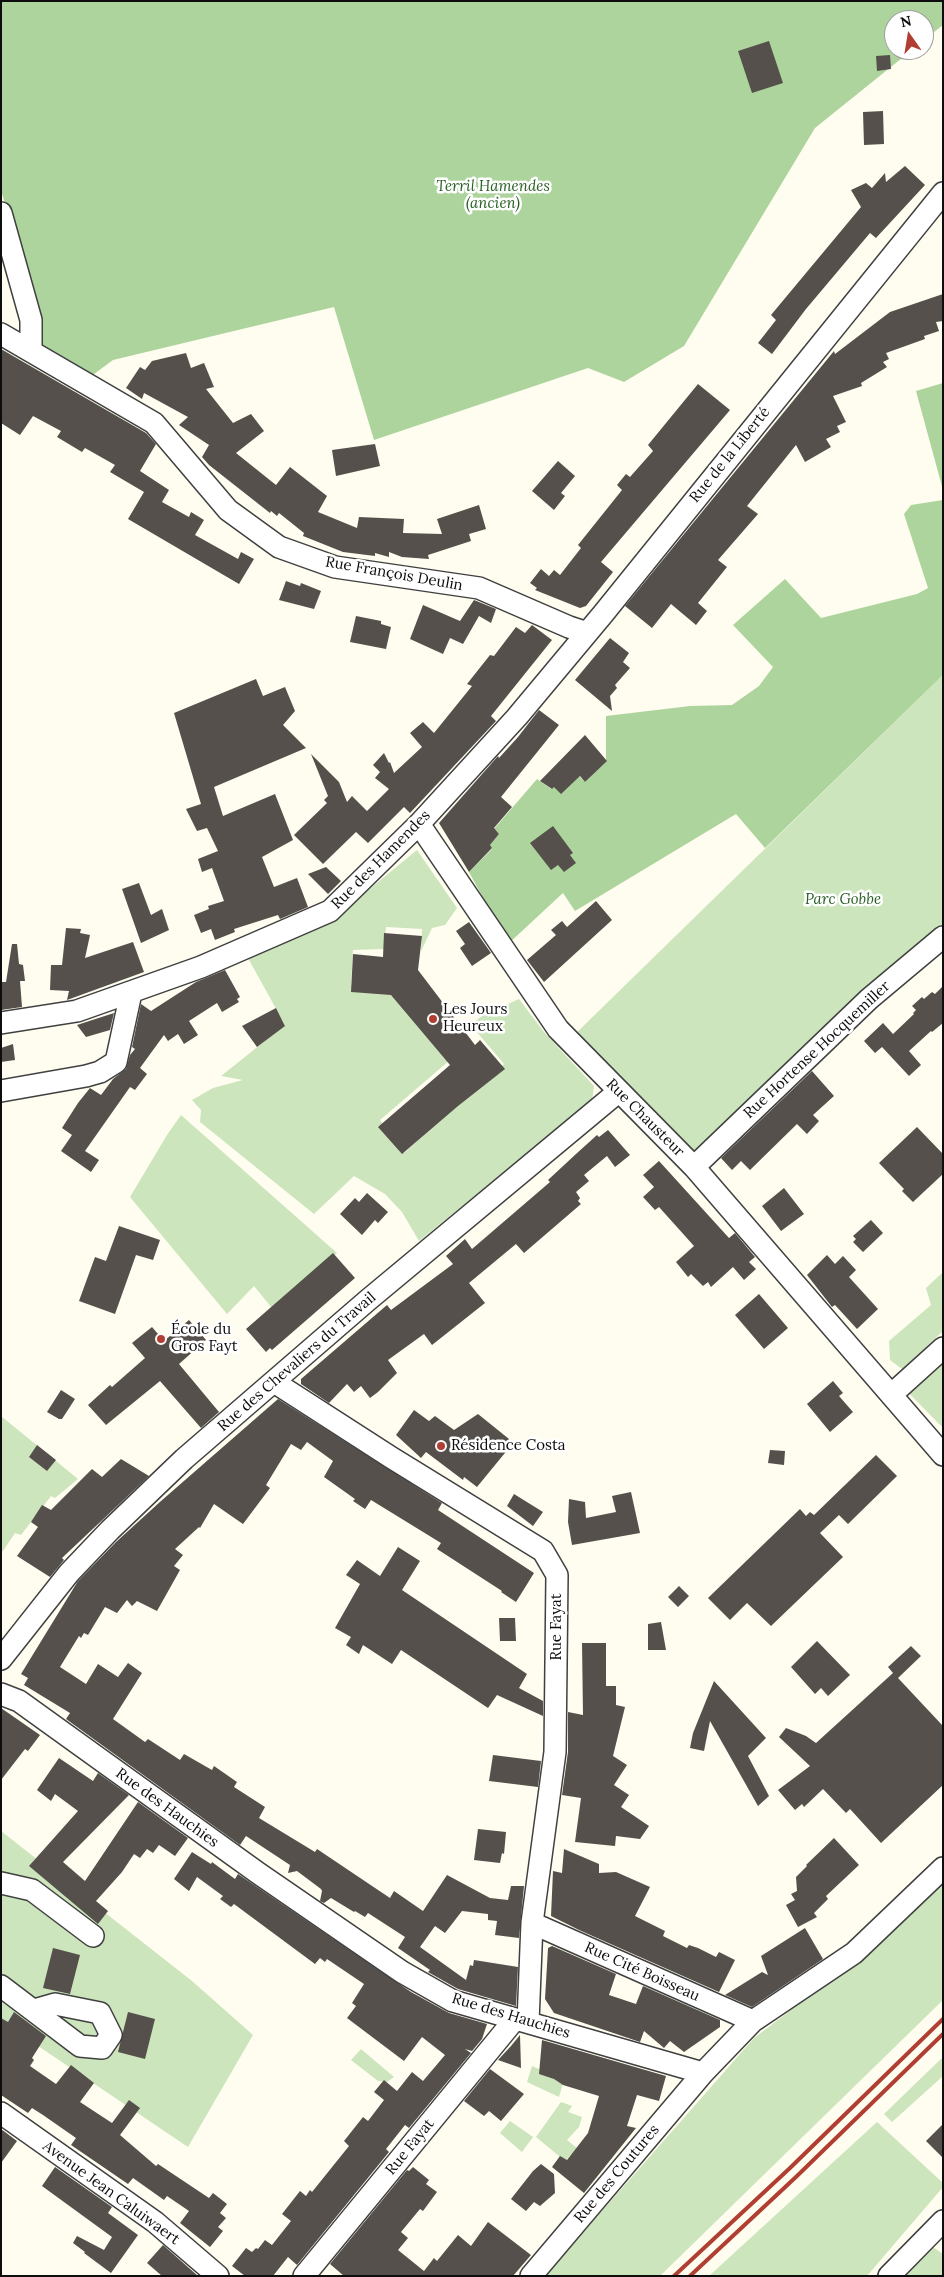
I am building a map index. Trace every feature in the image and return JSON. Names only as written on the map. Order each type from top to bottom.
[{"type":"street","name":"Rue de la Liberté","points":[[517,717],[943,194]]},
{"type":"street","points":[[1,213],[31,320],[31,350]]},
{"type":"street","name":"Rue François Deulin","points":[[1,334],[154,423],[228,510],[279,547],[334,567],[479,588],[569,627],[587,632]]},
{"type":"street","name":"Rue des Hamendes","points":[[1,1023],[77,1011],[201,967],[330,911],[419,824],[517,717]]},
{"type":"street","name":"Rue Chausteur","points":[[419,824],[558,1029],[694,1167],[943,1455]]},
{"type":"street","name":"Rue Hortense Hocquemiller","points":[[694,1167],[868,1000],[943,937]]},
{"type":"street","points":[[1,1091],[86,1076],[100,1072],[116,1062],[131,992]]},
{"type":"street","name":"Rue des Chevaliers du Travail","points":[[1,1658],[69,1573],[110,1530],[184,1459],[368,1300],[618,1092]]},
{"type":"street","points":[[891,1395],[943,1348]]},
{"type":"street","name":"Rue Fayat","points":[[274,1382],[392,1458],[543,1551],[557,1575],[555,1752],[532,1923],[522,2020],[304,2276]]},
{"type":"street","name":"Rue des Hauchies","points":[[1,1694],[19,1701],[250,1867],[402,1972],[453,2001],[704,2073]]},
{"type":"street","points":[[704,2073],[752,2021],[854,1953],[943,1868]]},
{"type":"street","points":[[1,1883],[32,1890],[92,1936]]},
{"type":"street","name":"Rue Cité Boisseau","points":[[532,1923],[752,2021]]},
{"type":"street","points":[[1,1986],[34,2010]]},
{"type":"street","name":"Rue des Coutures","points":[[531,2276],[704,2073]]},
{"type":"street","name":"Avenue Jean Caluiwaert","points":[[1,2114],[155,2222],[218,2276]]},
{"type":"street","points":[[888,2276],[943,2221]]},
{"type":"green space","name":"Terril Hamendes (ancien)","points":[[1,1],[942,1],[943,25],[934,32],[934,10],[884,10],[884,60],[900,60],[815,128],[684,346],[624,382],[588,368],[374,440],[334,307],[113,360],[90,377],[38,349],[43,337],[1,190]]},
{"type":"green space","points":[[943,383],[943,490],[916,391]]},
{"type":"green space","points":[[943,500],[943,675],[765,848],[736,814],[575,911],[563,893],[508,944],[469,872],[492,849],[490,845],[499,834],[494,829],[537,779],[551,789],[579,776],[585,782],[606,761],[606,716],[690,706],[732,705],[759,686],[773,667],[733,625],[785,579],[821,618],[917,594],[928,588],[904,514],[911,505]]},
{"type":"green space","name":"Parc Gobbe","points":[[943,675],[943,937],[694,1167],[569,1040]]},
{"type":"green space","points":[[417,850],[457,908],[445,925],[432,928],[421,951],[422,929],[386,927],[384,949],[353,950],[351,985],[392,989],[450,1060],[380,1120],[405,1152],[504,1064],[471,1025],[483,1015],[519,999],[544,1032],[594,1086],[592,1101],[419,1241],[402,1212],[385,1194],[354,1176],[314,1214],[200,1122],[201,1110],[192,1100],[213,1088],[243,1080],[221,1076],[285,1025],[248,958],[329,916],[366,892]]},
{"type":"green space","points":[[181,1115],[337,1253],[272,1308],[254,1286],[227,1314],[130,1197]]},
{"type":"green space","points":[[943,1272],[943,1331],[902,1369],[890,1360],[889,1341],[931,1305],[926,1288]]},
{"type":"green space","points":[[943,1336],[943,1428],[896,1380]]},
{"type":"green space","points":[[1,1416],[78,1479],[55,1498],[51,1496],[21,1535],[15,1533],[3,1551],[1,1550]]},
{"type":"green space","points":[[1,1831],[192,1981],[253,2035],[188,2147],[1,2021]]},
{"type":"green space","points":[[943,1882],[943,2000],[660,2276],[545,2276],[754,2038],[860,1958]]},
{"type":"green space","points":[[361,2049],[394,2077],[387,2082],[378,2081],[351,2060]]},
{"type":"green space","points":[[943,2057],[943,2076],[892,2122],[884,2114]]},
{"type":"green space","points":[[532,2066],[564,2080],[559,2097],[527,2082]]},
{"type":"green space","points":[[561,2102],[572,2106],[568,2112],[582,2117],[579,2127],[567,2140],[577,2148],[565,2161],[536,2137]]},
{"type":"green space","points":[[510,2121],[533,2137],[522,2152],[500,2133]]},
{"type":"green space","points":[[877,2122],[943,2183],[943,2187],[867,2276],[709,2276]]},
{"type":"green space","points":[[927,2243],[943,2254],[943,2276],[901,2276]]},
{"type":"building","points":[[769,41],[783,83],[752,93],[738,51]]},
{"type":"building","points":[[884,55],[884,60],[890,60],[891,69],[877,71],[876,56]]},
{"type":"building","points":[[883,111],[884,144],[864,145],[863,112]]},
{"type":"building","points":[[905,166],[925,185],[876,238],[870,233],[806,309],[772,354],[758,343],[776,320],[771,315],[861,207],[851,190],[866,183],[872,188],[885,173],[886,182]]},
{"type":"building","points":[[943,294],[943,321],[936,322],[939,331],[924,336],[925,339],[886,353],[889,359],[883,362],[887,367],[861,383],[862,386],[833,396],[846,422],[837,426],[840,432],[826,439],[831,447],[805,462],[796,445],[747,506],[758,514],[718,560],[727,567],[698,603],[707,611],[696,625],[671,604],[652,628],[625,606],[834,351],[835,354],[890,312]]},
{"type":"building","points":[[1,349],[146,433],[156,444],[140,471],[169,490],[162,502],[189,517],[191,512],[204,520],[195,535],[238,559],[241,552],[254,559],[239,584],[128,519],[144,492],[110,472],[115,465],[85,448],[82,452],[57,437],[61,431],[33,416],[20,435],[1,423]]},
{"type":"building","points":[[186,353],[191,368],[204,363],[214,387],[206,389],[233,423],[251,414],[264,431],[236,453],[276,485],[290,467],[327,496],[318,512],[357,528],[359,517],[404,519],[403,533],[442,534],[437,519],[479,505],[486,529],[469,534],[471,541],[428,555],[429,559],[402,557],[389,552],[389,557],[375,553],[375,556],[343,552],[303,536],[304,533],[279,513],[277,516],[271,511],[270,513],[209,465],[202,457],[209,445],[179,425],[188,417],[144,393],[142,399],[126,388],[140,367],[145,370],[152,361]]},
{"type":"building","points":[[698,384],[730,410],[601,562],[613,572],[586,606],[580,608],[535,590],[537,588],[530,583],[541,569],[549,576],[554,570],[560,575],[581,548],[578,545],[622,490],[617,485],[626,474],[630,477],[653,451],[648,445]]},
{"type":"building","points":[[375,444],[380,466],[336,476],[332,450]]},
{"type":"building","points":[[558,461],[575,476],[561,493],[565,496],[554,510],[532,491]]},
{"type":"building","points":[[286,581],[300,586],[301,583],[321,591],[314,609],[279,600]]},
{"type":"building","points":[[474,600],[496,609],[491,623],[479,616],[463,644],[450,638],[443,654],[410,639],[423,605],[460,621]]},
{"type":"building","points":[[356,616],[381,621],[381,624],[391,627],[386,649],[350,642]]},
{"type":"building","points":[[532,625],[552,640],[491,716],[496,721],[410,813],[404,807],[368,843],[356,832],[323,864],[294,835],[327,803],[324,800],[328,796],[311,754],[339,782],[347,802],[352,796],[367,811],[389,789],[375,778],[380,772],[373,765],[384,753],[394,773],[422,747],[410,733],[423,722],[434,733],[472,686],[467,684],[490,655],[494,656],[516,627],[525,633]]},
{"type":"building","points":[[610,638],[629,653],[623,662],[630,668],[615,685],[617,688],[610,696],[612,711],[575,680]]},
{"type":"building","points":[[256,679],[263,696],[285,687],[295,711],[283,725],[306,748],[214,787],[223,816],[275,794],[293,840],[262,857],[274,887],[297,878],[308,907],[280,919],[278,915],[234,929],[235,932],[215,940],[211,929],[201,933],[194,915],[209,909],[208,906],[224,901],[212,868],[202,872],[198,859],[218,851],[207,828],[197,831],[186,809],[201,804],[174,713]]},
{"type":"building","points":[[539,710],[559,725],[501,797],[512,807],[494,828],[499,834],[490,845],[492,848],[469,872],[439,823],[498,756],[499,758],[518,737]]},
{"type":"building","points":[[585,735],[607,761],[585,782],[580,776],[561,794],[554,787],[552,789],[540,781]]},
{"type":"building","points":[[553,826],[573,853],[570,855],[576,863],[564,872],[558,865],[551,870],[530,843]]},
{"type":"building","points":[[326,867],[341,881],[328,894],[308,874]]},
{"type":"building","points":[[139,883],[151,915],[162,909],[169,930],[141,943],[122,889]]},
{"type":"building","points":[[596,901],[612,920],[544,982],[527,960],[556,935],[551,930],[562,921],[567,927]]},
{"type":"building","points":[[469,922],[491,953],[472,966],[460,948],[465,944],[456,931]]},
{"type":"building","points":[[66,928],[81,929],[80,933],[90,935],[85,958],[133,942],[144,972],[67,1000],[69,991],[50,990],[51,965],[62,965]]},
{"type":"building","name":"Les Jours Heureux","points":[[384,933],[422,936],[418,970],[475,1045],[480,1040],[505,1069],[402,1154],[378,1127],[450,1065],[391,995],[351,992],[353,954],[383,957]]},
{"type":"building","points":[[12,944],[17,944],[19,964],[23,965],[25,981],[20,981],[22,1007],[1,1010],[1,982],[6,982]]},
{"type":"building","points":[[225,970],[240,997],[237,999],[239,1002],[222,1012],[217,1003],[189,1021],[198,1035],[184,1044],[178,1034],[168,1041],[164,1035],[140,1068],[147,1074],[135,1090],[130,1087],[85,1151],[99,1160],[91,1172],[61,1151],[72,1135],[62,1128],[78,1103],[90,1088],[101,1095],[113,1079],[126,1069],[130,1055],[135,1049],[132,1047],[141,1004],[151,1011],[196,982]]},
{"type":"building","points":[[943,986],[943,1023],[909,1051],[921,1065],[909,1076],[882,1047],[875,1053],[864,1041],[883,1023],[893,1034],[914,1014],[916,1010],[912,1006],[922,997],[924,999],[932,992],[935,994]]},
{"type":"building","points":[[276,1008],[285,1026],[257,1047],[242,1026]]},
{"type":"building","points":[[114,1013],[110,1030],[86,1037],[77,1025]]},
{"type":"building","points":[[13,1044],[15,1060],[1,1062],[1,1048]]},
{"type":"building","points":[[812,1071],[834,1096],[813,1115],[819,1121],[807,1134],[797,1124],[750,1170],[741,1161],[732,1170],[721,1158]]},
{"type":"building","points":[[917,1127],[943,1154],[943,1174],[913,1202],[902,1191],[904,1189],[879,1163]]},
{"type":"building","points":[[608,1130],[630,1155],[615,1167],[607,1156],[584,1175],[589,1181],[576,1192],[580,1198],[578,1201],[581,1204],[524,1253],[516,1244],[469,1283],[485,1303],[432,1345],[424,1334],[388,1360],[397,1373],[378,1392],[370,1398],[361,1386],[354,1392],[347,1384],[329,1403],[301,1384],[301,1379],[387,1305],[391,1310],[453,1264],[446,1256],[465,1239],[472,1249],[550,1182],[548,1180],[597,1135],[599,1137]]},
{"type":"building","points":[[659,1161],[729,1238],[735,1233],[755,1257],[749,1262],[756,1269],[744,1280],[733,1267],[711,1287],[708,1282],[703,1286],[691,1274],[688,1277],[676,1262],[694,1246],[659,1207],[655,1210],[643,1197],[654,1187],[643,1175]]},
{"type":"building","points":[[784,1188],[804,1214],[781,1231],[762,1206]]},
{"type":"building","points":[[367,1193],[388,1212],[378,1223],[375,1220],[362,1235],[340,1214],[355,1198],[359,1202]]},
{"type":"building","points":[[871,1220],[883,1233],[863,1252],[853,1242],[856,1239],[853,1236]]},
{"type":"building","points":[[119,1226],[160,1240],[153,1260],[136,1255],[115,1314],[79,1301],[95,1257],[106,1261]]},
{"type":"building","points":[[333,1253],[355,1278],[272,1350],[270,1348],[266,1352],[246,1329]]},
{"type":"building","points":[[827,1255],[835,1264],[843,1256],[856,1270],[849,1277],[878,1309],[857,1329],[835,1305],[832,1307],[807,1275]]},
{"type":"building","points":[[759,1294],[788,1328],[764,1349],[735,1315]]},
{"type":"building","points":[[189,1320],[206,1340],[179,1364],[219,1412],[201,1428],[160,1381],[106,1425],[88,1405],[145,1358],[132,1343],[152,1327],[164,1341]]},
{"type":"building","points":[[833,1381],[843,1393],[839,1396],[853,1412],[830,1432],[807,1404]]},
{"type":"building","points":[[61,1390],[75,1399],[62,1419],[59,1419],[47,1412]]},
{"type":"building","points":[[278,1399],[442,1503],[438,1510],[534,1573],[516,1602],[437,1549],[441,1543],[371,1500],[365,1509],[353,1501],[355,1499],[324,1477],[333,1461],[307,1442],[301,1450],[291,1444],[266,1485],[270,1488],[243,1524],[214,1504],[200,1528],[175,1549],[183,1555],[174,1566],[180,1570],[157,1611],[137,1601],[132,1606],[127,1600],[117,1613],[105,1607],[88,1635],[84,1633],[81,1638],[79,1636],[60,1667],[86,1684],[98,1664],[118,1677],[128,1663],[142,1673],[113,1719],[145,1742],[148,1739],[180,1760],[184,1754],[212,1770],[214,1766],[237,1782],[234,1787],[265,1807],[259,1818],[315,1852],[317,1849],[390,1898],[394,1891],[423,1911],[447,1875],[490,1898],[508,1900],[511,1886],[524,1886],[519,1938],[495,1935],[497,1921],[488,1920],[488,1914],[462,1911],[445,1933],[435,1926],[420,1947],[466,1980],[470,1965],[473,1966],[474,1960],[518,1967],[516,2006],[458,1989],[428,1972],[430,1970],[398,1948],[405,1937],[368,1913],[365,1917],[331,1898],[324,1903],[320,1901],[321,1889],[297,1871],[288,1873],[290,1865],[246,1836],[240,1845],[66,1719],[70,1713],[24,1685],[28,1678],[21,1674],[78,1581],[116,1542],[161,1501]]},
{"type":"building","name":"Résidence Costa","points":[[414,1410],[429,1421],[435,1416],[454,1430],[478,1414],[509,1439],[505,1445],[509,1448],[477,1487],[464,1477],[463,1480],[426,1452],[421,1458],[396,1435]]},
{"type":"building","points":[[37,1445],[56,1460],[47,1471],[29,1457]]},
{"type":"building","points":[[770,1450],[785,1451],[784,1465],[768,1463]]},
{"type":"building","points":[[876,1455],[897,1476],[848,1524],[839,1515],[820,1533],[843,1557],[771,1626],[747,1603],[730,1620],[708,1598],[800,1509],[806,1516],[810,1512],[814,1515]]},
{"type":"building","points":[[121,1459],[149,1476],[62,1558],[64,1560],[50,1577],[17,1556],[38,1527],[31,1522],[42,1505],[51,1510],[92,1469],[102,1477]]},
{"type":"building","points":[[631,1492],[640,1533],[572,1545],[568,1522],[569,1499],[585,1502],[586,1518],[616,1512],[612,1496]]},
{"type":"building","points":[[514,1494],[543,1512],[533,1526],[507,1506]]},
{"type":"building","points":[[398,1547],[420,1561],[402,1590],[527,1674],[519,1688],[543,1701],[543,1716],[497,1695],[488,1708],[401,1650],[392,1664],[363,1645],[359,1654],[346,1645],[351,1637],[335,1628],[360,1584],[346,1575],[357,1560],[380,1576]]},
{"type":"building","points":[[679,1586],[689,1596],[678,1607],[668,1597]]},
{"type":"building","points":[[499,1618],[515,1618],[516,1641],[500,1641]]},
{"type":"building","points":[[661,1622],[666,1650],[648,1650],[648,1624]]},
{"type":"building","points":[[817,1641],[850,1675],[828,1696],[821,1688],[815,1694],[791,1667]]},
{"type":"building","points":[[582,1643],[606,1643],[606,1686],[616,1686],[616,1705],[625,1707],[613,1756],[627,1765],[614,1785],[629,1795],[621,1807],[649,1826],[640,1839],[616,1836],[615,1846],[575,1842],[581,1798],[562,1795],[568,1752],[568,1712],[583,1715]]},
{"type":"building","points":[[911,1646],[921,1656],[898,1678],[943,1726],[943,1785],[881,1843],[850,1809],[846,1813],[823,1789],[804,1807],[802,1804],[795,1810],[778,1790],[810,1766],[779,1737],[786,1728],[806,1736],[816,1743],[893,1673],[888,1667]]},
{"type":"building","points":[[714,1681],[766,1738],[748,1756],[769,1796],[758,1806],[710,1721],[704,1751],[690,1748],[693,1733]]},
{"type":"building","points":[[1,1708],[40,1735],[28,1751],[25,1749],[1,1780]]},
{"type":"building","points":[[493,1755],[541,1761],[538,1787],[489,1781]]},
{"type":"building","points":[[59,1758],[93,1781],[98,1773],[129,1795],[63,1862],[85,1881],[138,1802],[188,1838],[175,1856],[159,1845],[153,1853],[147,1849],[140,1858],[134,1854],[122,1872],[96,1901],[108,1911],[98,1924],[29,1866],[78,1811],[55,1794],[51,1801],[37,1790]]},
{"type":"building","points":[[478,1829],[506,1832],[504,1854],[502,1853],[500,1863],[474,1860]]},
{"type":"building","points":[[834,1838],[859,1865],[826,1896],[828,1899],[814,1913],[817,1917],[798,1927],[786,1905],[795,1900],[791,1894],[797,1891],[796,1877]]},
{"type":"building","points":[[564,1849],[599,1864],[599,1873],[616,1872],[650,1887],[635,1916],[665,1931],[663,1936],[687,1948],[689,1945],[716,1957],[719,1952],[735,1960],[719,1992],[551,1916],[553,1871],[562,1873]]},
{"type":"building","points":[[192,1852],[211,1864],[212,1862],[235,1879],[238,1874],[411,1992],[449,2013],[487,2024],[482,2039],[472,2051],[465,2049],[471,2053],[409,2128],[405,2125],[386,2149],[389,2152],[297,2265],[288,2257],[273,2276],[245,2276],[232,2266],[246,2248],[252,2252],[256,2248],[258,2249],[265,2240],[272,2245],[291,2221],[282,2214],[300,2191],[306,2196],[310,2190],[312,2192],[349,2146],[344,2141],[363,2117],[368,2121],[384,2100],[374,2092],[384,2080],[397,2091],[412,2072],[423,2081],[445,2055],[422,2037],[404,2061],[347,2018],[356,2006],[352,2003],[364,1984],[327,1959],[325,1962],[320,1958],[315,1964],[234,1904],[231,1907],[220,1899],[223,1896],[197,1877],[189,1891],[174,1879]]},
{"type":"building","points":[[805,1928],[823,1959],[752,2007],[725,1995],[762,1972],[768,1975],[761,1956]]},
{"type":"building","points":[[552,1946],[616,1974],[609,1995],[636,2004],[643,1986],[720,2020],[720,2027],[684,2052],[670,2041],[664,2048],[644,2031],[640,2042],[554,2013],[545,1999],[548,1948]]},
{"type":"building","points":[[53,1948],[80,1955],[70,1994],[43,1988]]},
{"type":"building","points":[[14,2012],[46,2036],[32,2058],[34,2060],[30,2066],[56,2084],[71,2065],[94,2083],[80,2102],[112,2123],[129,2100],[140,2108],[120,2135],[156,2166],[158,2164],[209,2198],[213,2193],[227,2204],[220,2213],[226,2218],[218,2227],[223,2231],[210,2247],[180,2223],[189,2211],[167,2196],[164,2200],[133,2178],[128,2184],[71,2145],[76,2138],[32,2108],[28,2113],[1,2095],[1,2018],[8,2022]]},
{"type":"building","points":[[128,2012],[155,2019],[145,2059],[118,2052]]},
{"type":"building","points":[[520,2035],[521,2068],[498,2060],[511,2046]]},
{"type":"building","points":[[542,2040],[666,2076],[659,2101],[637,2095],[627,2126],[636,2128],[584,2193],[552,2167],[560,2156],[567,2160],[588,2133],[599,2096],[563,2085],[554,2079],[539,2074]]},
{"type":"building","points":[[490,2069],[524,2094],[501,2121],[489,2111],[484,2116],[464,2101]]},
{"type":"building","points":[[943,2124],[943,2158],[926,2141]]},
{"type":"building","points":[[1,2129],[17,2141],[1,2163]]},
{"type":"building","points":[[541,2164],[554,2174],[555,2193],[540,2206],[534,2202],[526,2211],[511,2199],[533,2171]]},
{"type":"building","points":[[55,2167],[112,2207],[108,2213],[138,2235],[111,2273],[73,2243],[77,2236],[104,2250],[112,2237],[42,2186]]},
{"type":"building","points":[[413,2167],[429,2180],[426,2184],[437,2192],[423,2211],[420,2209],[401,2232],[408,2238],[398,2250],[424,2271],[434,2258],[437,2261],[458,2235],[471,2246],[488,2222],[531,2255],[513,2276],[344,2276],[330,2264],[407,2170],[409,2171]]},
{"type":"building","points":[[163,2245],[198,2276],[162,2276],[147,2263]]},
{"type":"railway","points":[[674,2276],[790,2168],[943,2019]]},
{"type":"railway","points":[[690,2276],[797,2176],[943,2034]]},
{"type":"place","name":"Les Jours Heureux","points":[[433,1019]]},
{"type":"place","name":"École du Gros Fayt","points":[[161,1339]]},
{"type":"place","name":"Résidence Costa","points":[[441,1446]]}]
